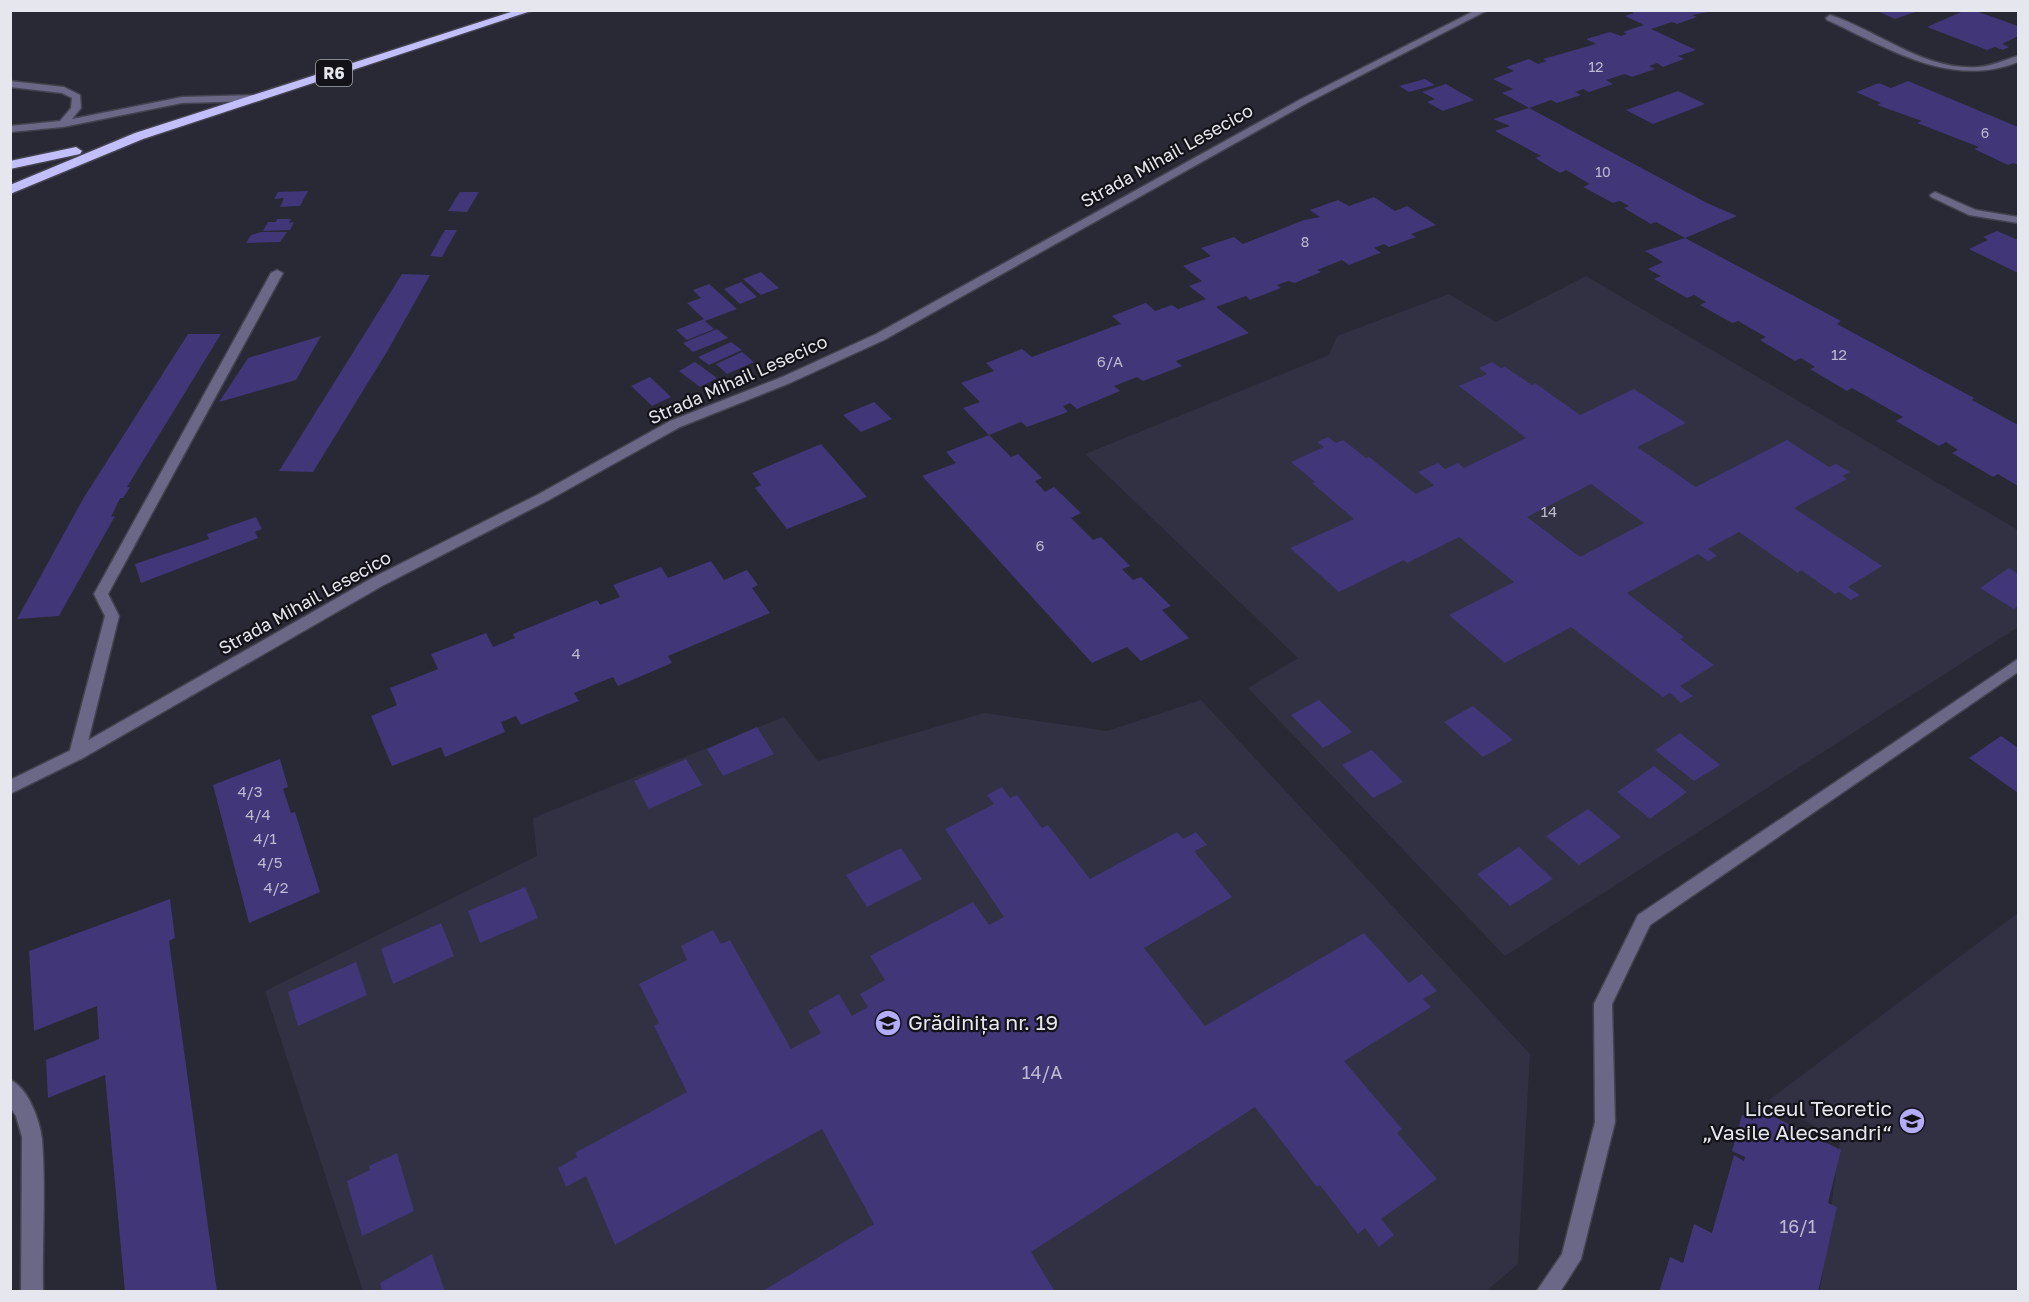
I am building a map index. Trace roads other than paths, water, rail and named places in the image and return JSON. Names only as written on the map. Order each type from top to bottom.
[{"type":"highway","name":"R6","points":[[10,165],[139,136],[529,10]]},
{"type":"highway","name":"R6","points":[[10,190],[139,136]]},
{"type":"street","name":"Strada Mihail Lesecico","points":[[10,788],[77,754],[377,582],[542,498],[675,424],[786,380],[880,337],[1304,101],[1484,10]]},
{"type":"street","points":[[1830,18],[1942,66],[1973,70],[1997,67],[2019,59]]},
{"type":"street","points":[[10,84],[64,90],[77,97],[76,108],[63,124]]},
{"type":"street","points":[[10,129],[63,124],[182,100],[259,98]]},
{"type":"street","points":[[1935,195],[1974,213],[2019,219]]},
{"type":"street","points":[[77,754],[112,616],[101,594],[277,273]]},
{"type":"street","points":[[1546,1292],[1571,1259],[1605,1122],[1603,1004],[1644,920],[2019,665]]},
{"type":"street","points":[[10,1089],[25,1112],[32,1137],[32,1292]]},
{"type":"place","name":"Grădinița nr. 19","points":[[888,1023]]},
{"type":"place","name":"Liceul Teoretic „Vasile Alecsandri“","points":[[1912,1121]]}]
